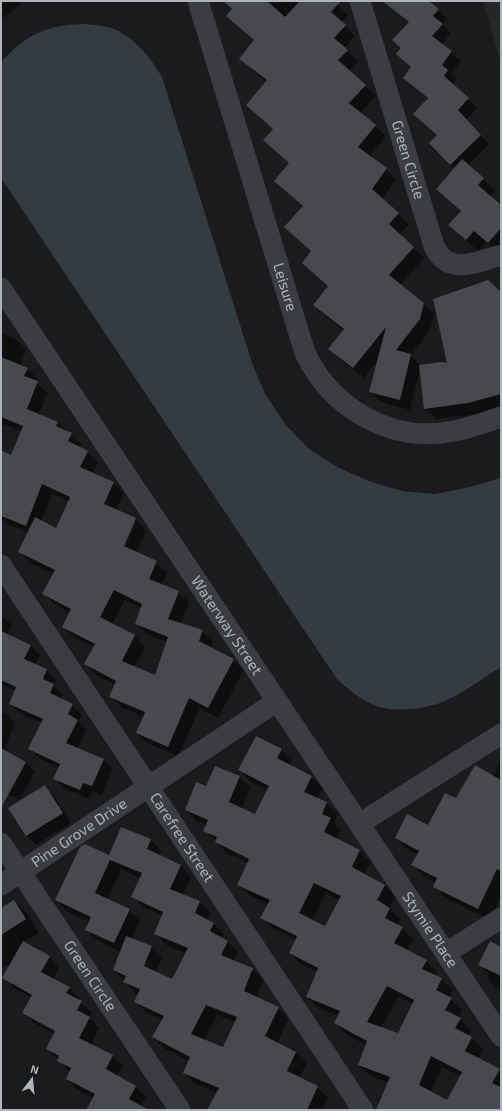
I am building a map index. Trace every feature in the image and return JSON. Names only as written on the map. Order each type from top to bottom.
[{"type":"street","name":"Leisure","points":[[198,1],[305,354],[312,368],[322,382],[336,398],[369,420],[389,428],[412,433],[435,434],[454,431],[501,417]]},
{"type":"street","name":"Green Circle","points":[[360,1],[434,246],[438,254],[447,262],[459,266],[501,255]]},
{"type":"street","name":"Waterway Street","points":[[1,288],[359,824]]},
{"type":"street","name":"Carefree Street","points":[[1,566],[363,1110]]},
{"type":"street","name":"Pine Grove Drive","points":[[1,885],[277,700]]},
{"type":"street","points":[[359,824],[501,734]]},
{"type":"street","name":"Stymie Place","points":[[359,824],[501,1036]]},
{"type":"street","name":"Green Circle","points":[[1,842],[180,1110]]},
{"type":"street","points":[[446,953],[501,918]]},
{"type":"shaded area","points":[[483,1],[501,1],[501,64]]},
{"type":"shaded area","points":[[83,24],[98,25],[114,29],[122,33],[142,49],[162,77],[252,363],[265,394],[285,424],[309,449],[339,468],[371,482],[403,491],[435,494],[470,487],[501,478],[501,667],[446,701],[431,706],[407,710],[384,708],[365,701],[337,679],[1,178],[1,63],[20,44],[44,30]]},
{"type":"building","points":[[223,1],[267,1],[285,17],[300,1],[341,1],[331,12],[346,25],[334,38],[348,50],[338,60],[366,85],[349,103],[376,125],[358,147],[387,168],[372,189],[399,213],[389,224],[414,247],[389,275],[424,303],[420,319],[396,350],[411,354],[400,400],[369,392],[386,327],[353,368],[328,349],[344,329],[313,305],[328,286],[302,263],[311,251],[284,227],[303,206],[274,181],[289,163],[263,140],[273,129],[246,105],[267,80],[239,59],[254,40],[226,16],[232,9]]},
{"type":"building","points":[[382,1],[429,1],[439,9],[433,16],[443,24],[432,36],[452,51],[442,65],[448,70],[444,76],[469,98],[458,110],[481,135],[450,165],[429,143],[437,135],[413,114],[428,98],[403,78],[411,67],[396,54],[401,48],[392,40],[409,22]]},
{"type":"building","points":[[462,159],[484,178],[478,185],[501,205],[501,228],[488,243],[474,231],[466,240],[448,225],[461,211],[436,189]]},
{"type":"building","points":[[488,280],[501,292],[501,394],[468,403],[424,409],[419,365],[442,362],[447,363],[433,299]]},
{"type":"building","points":[[1,357],[28,368],[24,376],[38,381],[27,409],[58,422],[56,426],[72,433],[68,441],[88,451],[80,467],[114,482],[104,504],[136,518],[124,546],[157,561],[149,579],[179,591],[168,619],[203,630],[199,641],[234,659],[208,708],[189,698],[168,747],[136,733],[145,712],[109,697],[116,681],[84,664],[95,644],[62,627],[71,609],[42,594],[55,570],[18,552],[35,517],[56,528],[70,497],[42,484],[26,526],[1,516],[1,450],[11,455],[23,426],[1,417]],"holes":[[[114,590],[142,604],[135,624],[168,637],[155,675],[122,661],[135,635],[100,617]]]},
{"type":"building","points":[[1,631],[31,645],[24,659],[47,669],[43,679],[54,684],[50,693],[73,704],[68,714],[78,720],[66,743],[104,759],[92,786],[83,783],[80,790],[53,779],[60,764],[28,749],[43,719],[9,704],[16,687],[1,680]]},
{"type":"building","points":[[256,736],[282,749],[277,758],[312,776],[304,792],[327,802],[322,814],[331,818],[324,832],[360,850],[352,867],[385,885],[377,900],[390,908],[385,918],[403,927],[394,943],[427,960],[422,969],[442,978],[436,990],[452,998],[445,1010],[461,1018],[455,1028],[472,1037],[465,1051],[500,1069],[492,1083],[501,1087],[501,1110],[376,1110],[390,1077],[358,1065],[367,1041],[334,1023],[340,1011],[306,997],[318,968],[289,953],[297,936],[260,918],[270,900],[237,885],[249,859],[215,842],[217,837],[203,831],[208,820],[185,810],[196,782],[206,786],[215,766],[240,776],[229,802],[255,814],[269,786],[238,770]],"holes":[[[314,883],[341,896],[325,926],[299,913]],[[387,986],[414,1000],[398,1033],[367,1022]],[[431,1056],[462,1072],[447,1100],[419,1085]]]},
{"type":"building","points":[[1,748],[26,762],[1,808]]},
{"type":"building","points":[[475,765],[501,780],[501,871],[497,869],[478,909],[433,887],[437,878],[411,865],[419,851],[395,838],[407,814],[428,825],[445,793],[456,798]]},
{"type":"building","points":[[45,785],[63,813],[26,836],[8,808]]},
{"type":"building","points":[[121,827],[151,839],[147,849],[181,865],[170,889],[200,901],[195,913],[214,923],[210,931],[228,941],[221,955],[253,968],[244,991],[279,1007],[265,1036],[296,1052],[287,1071],[318,1086],[307,1110],[207,1110],[219,1088],[183,1073],[190,1057],[152,1037],[164,1016],[134,1002],[140,989],[123,982],[126,976],[113,970],[126,936],[152,946],[144,966],[172,979],[188,948],[154,934],[163,912],[131,897],[142,873],[110,860],[95,893],[130,909],[114,943],[85,930],[91,917],[55,900],[80,847],[85,844],[109,855]],"holes":[[[206,1005],[237,1017],[223,1047],[191,1034]]]},
{"type":"building","points":[[14,900],[26,919],[1,935],[1,908]]},
{"type":"building","points":[[23,941],[50,956],[41,972],[70,987],[66,993],[82,1001],[77,1010],[90,1017],[79,1038],[113,1055],[106,1069],[136,1086],[129,1099],[149,1110],[86,1110],[95,1094],[66,1079],[71,1068],[57,1061],[59,1056],[46,1049],[55,1031],[22,1013],[32,995],[2,978]]},
{"type":"building","points":[[490,941],[501,947],[501,976],[478,965]]}]
